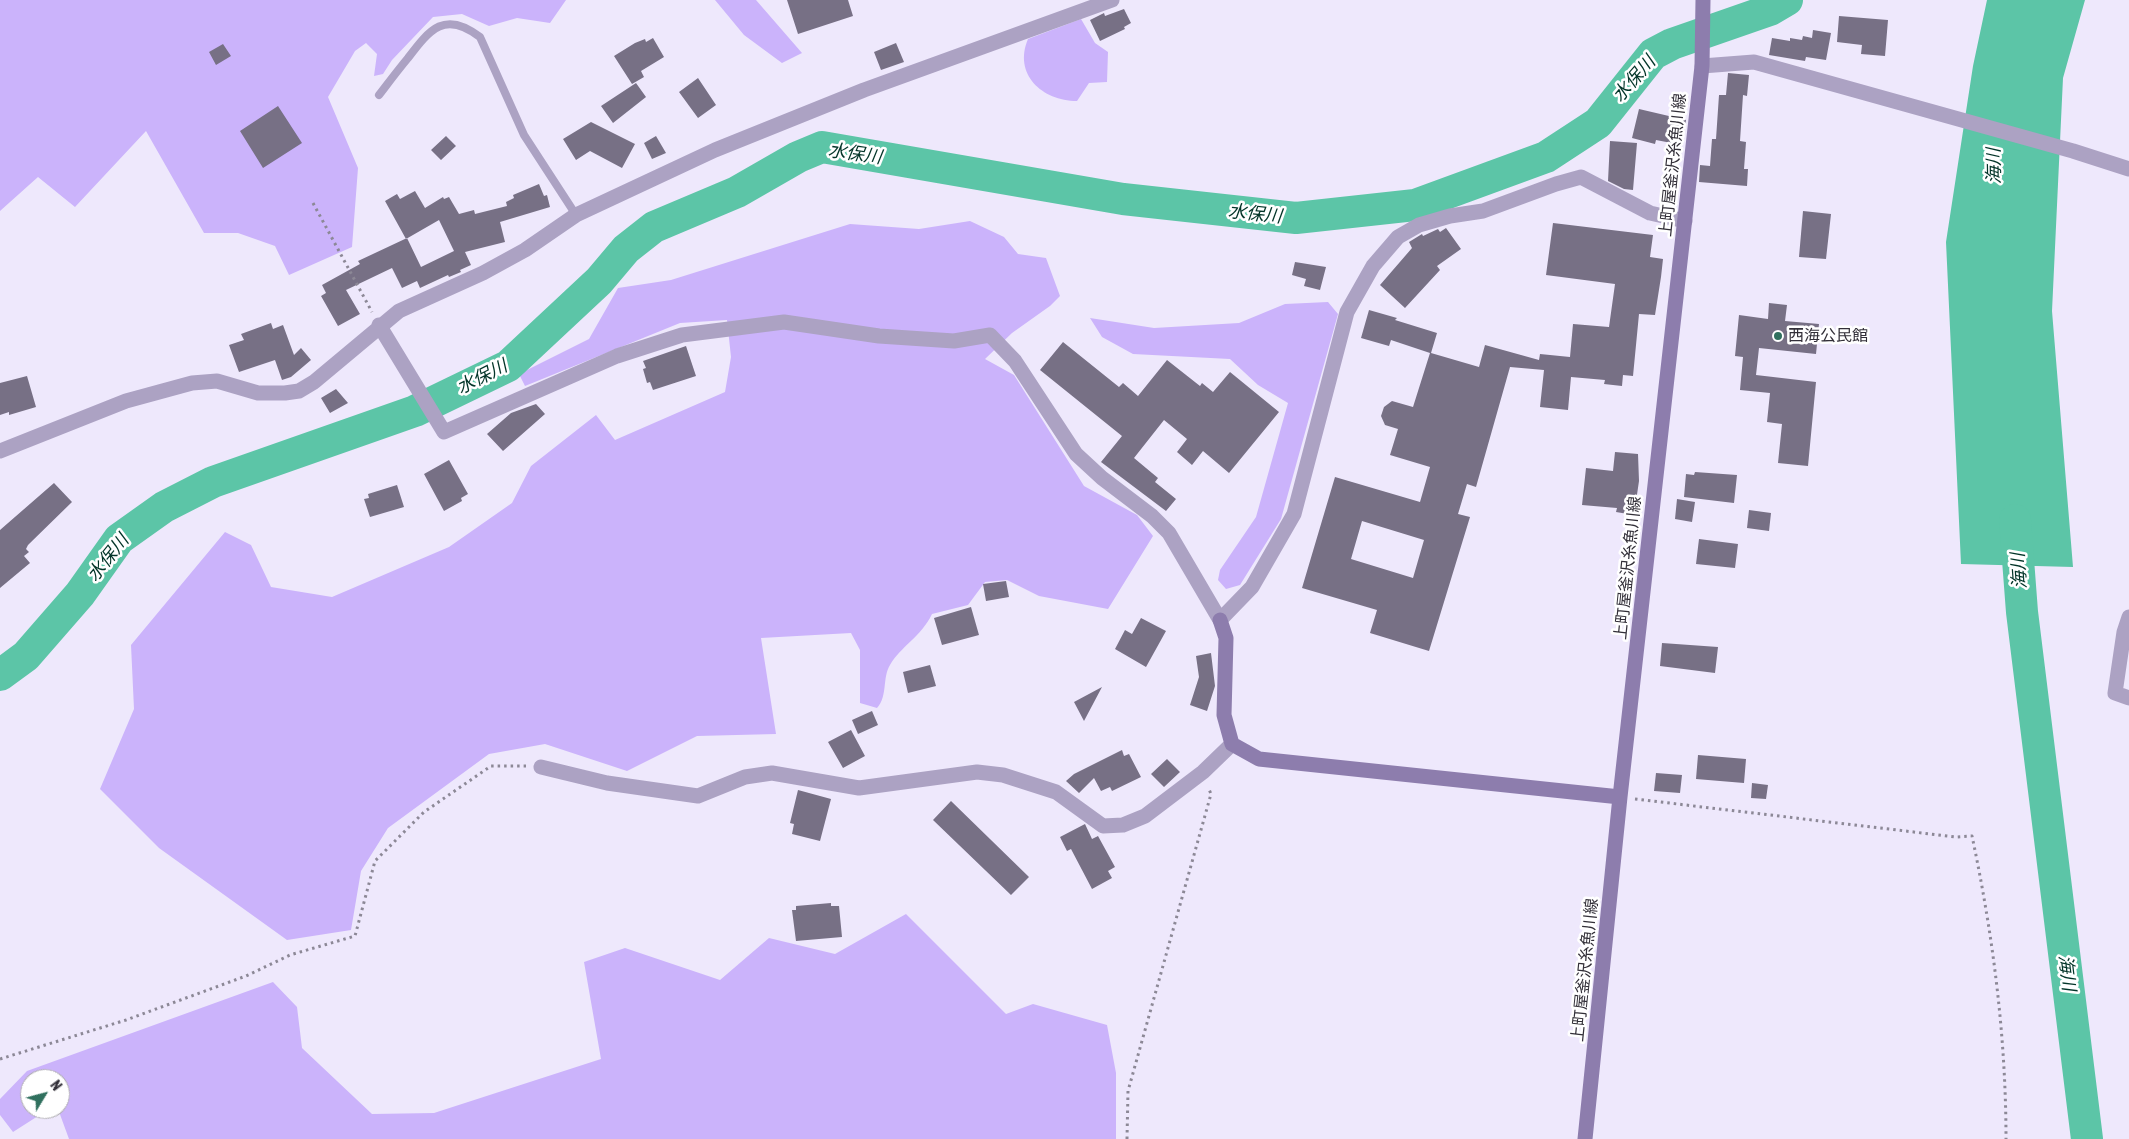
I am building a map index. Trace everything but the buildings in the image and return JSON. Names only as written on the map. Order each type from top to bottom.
[{"type":"main road","name":"上町屋釜沢糸魚川線","points":[[1586,1139],[1620,797],[1702,63],[1703,0]]},
{"type":"main road","points":[[1220,620],[1226,638],[1224,715],[1232,744],[1259,759],[1620,797]]},
{"type":"street","points":[[0,451],[126,401],[192,383],[218,381],[258,393],[299,390],[314,382],[399,311],[500,264],[576,215],[715,150],[846,97],[1112,0]]},
{"type":"street","points":[[1702,63],[1754,62],[2073,151],[2129,169]]},
{"type":"street","points":[[379,326],[444,432],[618,356],[682,335],[784,322],[879,336],[954,341],[990,335],[1015,361],[1076,454],[1102,478],[1152,516],[1170,533],[1220,620],[1252,587],[1294,514],[1347,312],[1373,266],[1398,237],[1419,225],[1450,216],[1484,211],[1556,184],[1581,177],[1650,213],[1685,221]]},
{"type":"street","points":[[2129,617],[2124,632],[2115,693],[2129,698]]},
{"type":"street","points":[[541,767],[607,783],[698,796],[745,778],[772,773],[859,788],[977,772],[1003,775],[1056,792],[1103,826],[1123,826],[1145,816],[1203,772],[1232,744]]},
{"type":"lane","points":[[379,95],[427,33],[451,23],[466,26],[480,37],[524,135],[576,215]]},
{"type":"path","points":[[313,203],[379,326]]},
{"type":"path","points":[[0,1059],[126,1020],[246,976],[290,955],[355,936],[375,861],[424,812],[491,766],[541,767]]},
{"type":"path","points":[[1127,1139],[1128,1091],[1211,794],[1203,772]]},
{"type":"path","points":[[1620,797],[1956,837],[1972,836],[1983,887],[1996,982],[2006,1075],[2006,1139]]},
{"type":"shaded area","points":[[0,0],[566,0],[550,23],[517,18],[489,26],[462,14],[433,17],[392,60],[383,74],[374,76],[377,54],[366,43],[355,51],[328,97],[358,168],[352,247],[289,275],[275,246],[238,233],[204,233],[146,131],[75,207],[38,177],[0,211]]},
{"type":"shaded area","points":[[715,0],[756,0],[802,53],[782,63],[744,35]]},
{"type":"shaded area","points":[[1081,19],[1095,43],[1108,52],[1107,82],[1089,83],[1077,101],[1064,100],[1042,91],[1034,83],[1024,63],[1024,52],[1028,39]]},
{"type":"shaded area","points":[[970,221],[1004,237],[1018,254],[1046,258],[1060,296],[1050,306],[1012,333],[985,359],[1014,375],[1084,486],[1137,515],[1153,536],[1108,609],[1039,596],[1007,580],[985,582],[968,605],[932,614],[922,629],[890,665],[886,676],[883,698],[877,708],[860,703],[860,650],[851,633],[761,638],[776,734],[697,736],[627,771],[545,744],[489,754],[388,828],[361,871],[351,930],[287,940],[159,848],[100,789],[134,709],[131,645],[225,532],[251,545],[271,587],[332,597],[449,547],[512,503],[531,466],[596,415],[615,440],[725,392],[731,357],[727,320],[680,323],[525,386],[519,374],[589,339],[618,288],[671,280],[850,224],[919,229]]},
{"type":"shaded area","points":[[1328,302],[1338,314],[1281,519],[1240,585],[1226,589],[1218,580],[1220,570],[1256,517],[1288,403],[1258,385],[1230,359],[1133,354],[1102,337],[1090,318],[1154,328],[1239,323],[1285,304]]},
{"type":"shaded area","points":[[906,914],[1006,1014],[1033,1004],[1107,1025],[1116,1073],[1116,1139],[69,1139],[62,1119],[70,1119],[70,1069],[33,1069],[273,982],[297,1007],[302,1048],[372,1114],[434,1113],[601,1059],[584,962],[625,948],[720,980],[769,938],[835,954]]},
{"type":"shaded area","points":[[20,1078],[20,1119],[33,1119],[13,1132],[0,1115],[0,1099]]},
{"type":"water","points":[[1987,0],[2085,0],[2063,78],[2052,311],[2073,567],[1961,564],[1946,242],[1973,66]]},
{"type":"waterway","name":"水保川","points":[[0,675],[26,656],[80,594],[119,539],[164,507],[213,482],[415,411],[508,366],[599,281],[626,249],[654,227],[737,192],[798,157],[822,147],[1123,199],[1296,218],[1415,205],[1546,157],[1598,123],[1653,54],[1672,44],[1770,10],[1787,0]]},
{"type":"waterway","name":"海川","points":[[2015,520],[2022,612],[2087,1139]]},
{"type":"place","name":"西海公民館","points":[[1778,336]]}]
